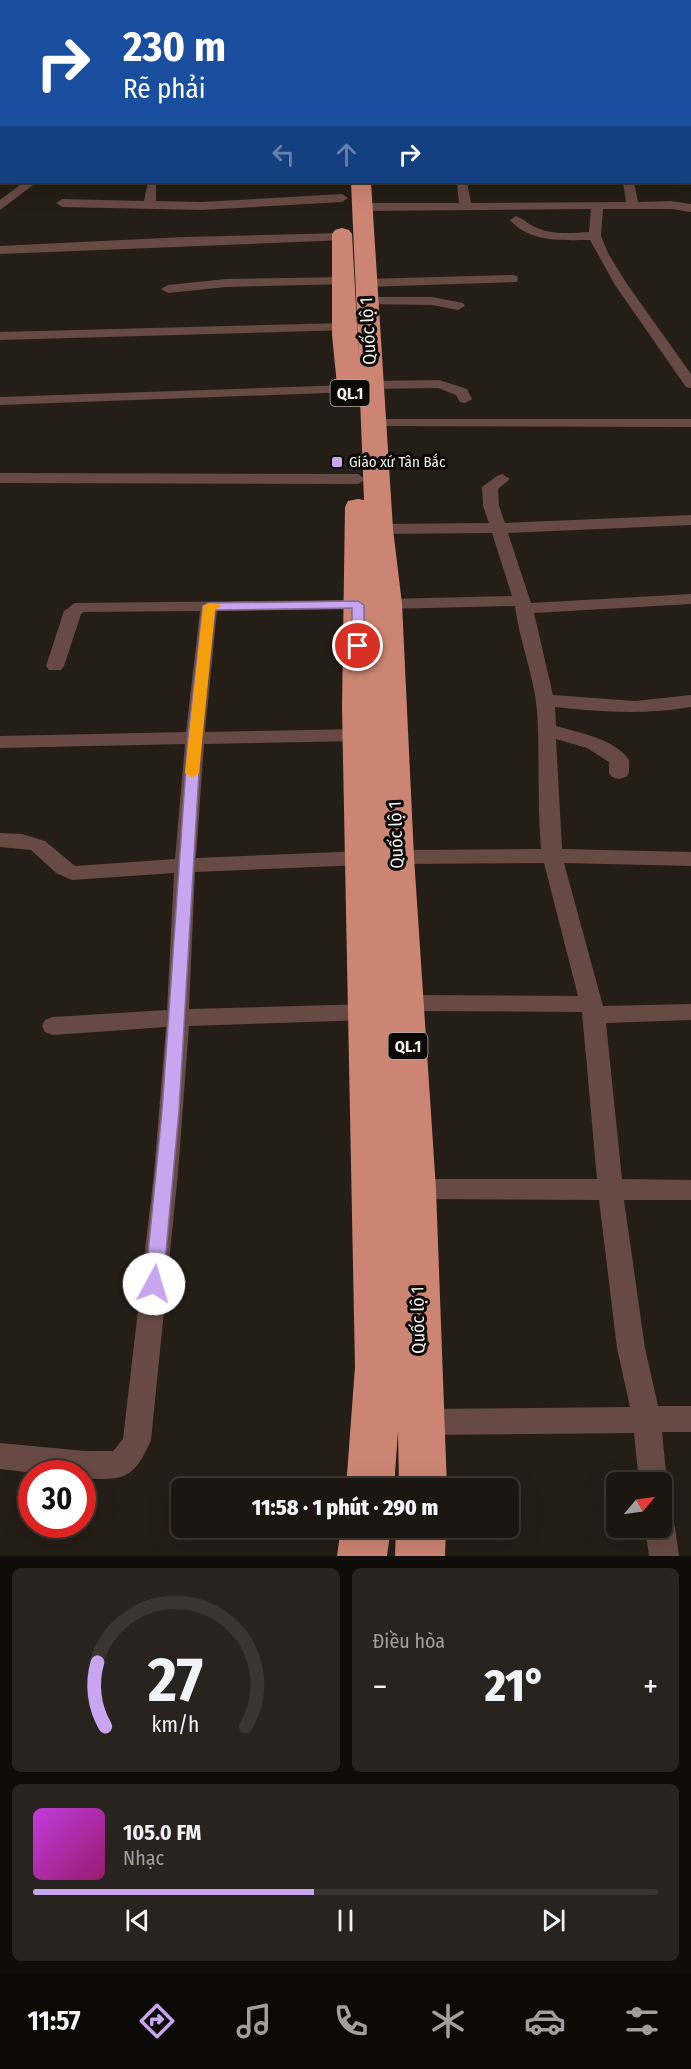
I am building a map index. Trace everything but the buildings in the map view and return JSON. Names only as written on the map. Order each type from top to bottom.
[{"type":"highway","name":"Quốc lộ 1","points":[[360,183],[348,196],[342,237],[357,288],[344,327],[360,387],[373,423],[379,528],[359,735],[405,1003],[416,1189],[423,1478]]},
{"type":"highway","name":"Quốc lộ 1","points":[[348,196],[357,288],[360,387],[358,479],[373,604],[380,857],[369,1012],[378,1366],[371,1478]]},
{"type":"highway","points":[[362,1556],[364,1538]]},
{"type":"highway","points":[[420,1556],[421,1538]]},
{"type":"street","points":[[462,183],[466,207]]},
{"type":"street","points":[[629,183],[633,206]]},
{"type":"street","points":[[0,187],[29,184]]},
{"type":"street","points":[[0,206],[29,184]]},
{"type":"street","points":[[150,205],[152,184]]},
{"type":"street","points":[[63,203],[201,207],[348,196],[466,207],[691,208]]},
{"type":"street","points":[[597,206],[595,236],[621,285],[691,384]]},
{"type":"street","points":[[516,220],[525,229],[542,235],[595,236]]},
{"type":"street","points":[[0,250],[184,241],[342,237]]},
{"type":"street","points":[[357,288],[512,279]]},
{"type":"street","points":[[168,289],[260,281],[357,288],[458,306]]},
{"type":"street","points":[[0,336],[344,327]]},
{"type":"street","points":[[0,400],[439,384],[462,392],[465,399]]},
{"type":"street","points":[[373,423],[691,423]]},
{"type":"street","points":[[0,478],[358,479]]},
{"type":"street","points":[[501,479],[489,487],[491,506],[538,663],[548,730],[548,810],[552,856],[593,1010],[598,1079],[617,1251],[631,1348],[647,1419],[652,1472]]},
{"type":"street","points":[[379,528],[498,528],[691,520]]},
{"type":"street","points":[[55,666],[75,608],[373,604],[522,605],[691,599]]},
{"type":"street","points":[[0,1456],[87,1465],[119,1465],[130,1455],[137,1440],[166,1173],[185,865],[209,606]]},
{"type":"street","points":[[544,700],[622,708],[658,708],[691,701]]},
{"type":"street","points":[[548,730],[608,751],[619,760],[619,772]]},
{"type":"street","points":[[0,742],[359,735]]},
{"type":"street","points":[[0,840],[17,840],[42,847],[63,869],[72,873],[185,865],[380,857],[552,856],[691,859]]},
{"type":"street","points":[[405,1003],[691,1012]]},
{"type":"street","points":[[53,1026],[177,1018],[369,1012]]},
{"type":"street","points":[[416,1189],[691,1191]]},
{"type":"street","points":[[421,1422],[691,1419]]},
{"type":"street","points":[[662,1538],[664,1556]]},
{"type":"slow traffic","points":[[192,773],[209,606],[215,606]]},
{"type":"place","name":"Giáo xứ Tân Bắc","points":[[337,462]]},
{"type":"route","points":[[154,1284],[171,1111],[184,875],[195,738],[209,606],[358,605],[358,646]]}]
